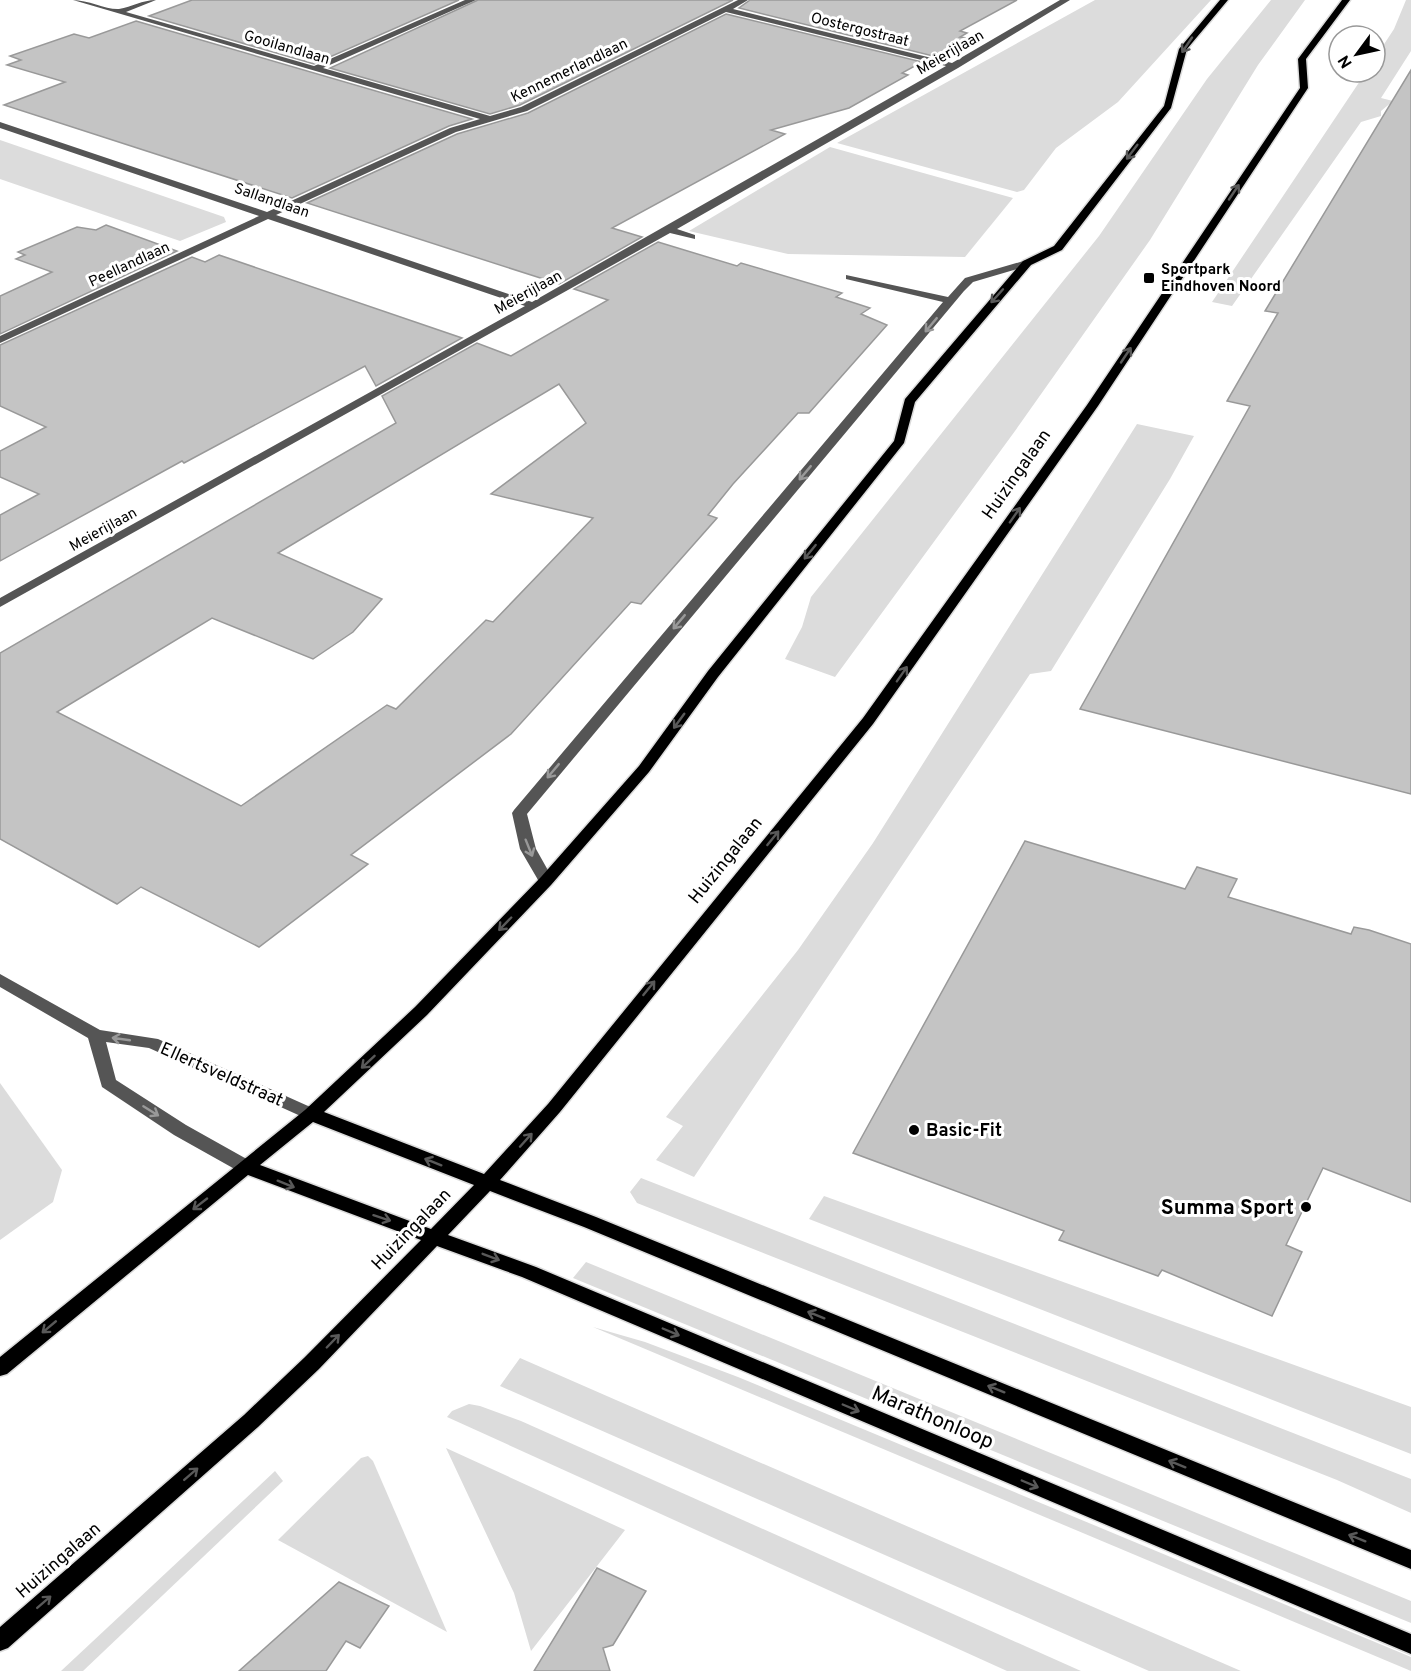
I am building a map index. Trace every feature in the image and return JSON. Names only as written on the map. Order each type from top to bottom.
[{"type":"main road","points":[[0,1368],[311,1114],[421,1011],[546,881],[644,769],[712,674],[900,441],[909,401],[987,307],[1027,263],[1058,248],[1168,106],[1183,49],[1224,0]]},
{"type":"main road","name":"Huizingalaan","points":[[0,1641],[251,1421],[436,1236],[554,1108],[868,721],[1092,406],[1271,137],[1304,87],[1302,59],[1346,0]]},
{"type":"main road","points":[[311,1114],[590,1222],[1411,1560]]},
{"type":"main road","name":"Marathonloop","points":[[246,1167],[327,1200],[436,1236],[529,1272],[1411,1644]]},
{"type":"street","name":"Gooilandlaan","points":[[76,0],[489,119]]},
{"type":"street","points":[[118,12],[152,0]]},
{"type":"street","points":[[314,69],[472,0]]},
{"type":"street","name":"Kennemerlandlaan","points":[[271,216],[453,130],[524,109],[744,0]]},
{"type":"street","name":"Meierijlaan","points":[[0,603],[669,230],[956,66],[1066,0]]},
{"type":"street","name":"Oostergostraat","points":[[724,9],[956,66]]},
{"type":"street","name":"Sallandlaan","points":[[0,126],[534,306]]},
{"type":"street","name":"Peellandlaan","points":[[0,340],[271,216]]},
{"type":"street","points":[[669,230],[692,237]]},
{"type":"street","points":[[546,881],[528,849],[519,813],[969,280],[1027,263]]},
{"type":"street","points":[[850,276],[951,301]]},
{"type":"street","name":"Ellertsveldstraat","points":[[0,980],[96,1035],[152,1043],[311,1114]]},
{"type":"street","points":[[96,1035],[108,1083],[180,1130],[246,1167]]},
{"type":"shaded area","points":[[1095,0],[1211,0],[1118,102],[1056,148],[1024,190],[1017,192],[837,143]]},
{"type":"shaded area","points":[[1271,0],[1305,0],[1258,65],[1150,240],[1015,431],[835,677],[785,659],[802,627],[811,597],[1099,236],[1207,79]]},
{"type":"shaded area","points":[[1406,0],[1411,0],[1411,51],[1381,98],[1393,101],[1381,111],[1381,116],[1361,122],[1232,306],[1212,302],[1358,84],[1387,84],[1387,40]]},
{"type":"shaded area","points":[[0,140],[224,217],[226,222],[180,241],[0,179]]},
{"type":"shaded area","points":[[830,147],[1013,198],[965,257],[788,254],[689,231]]},
{"type":"shaded area","points":[[1137,424],[1194,436],[1170,479],[1051,671],[1030,674],[694,1177],[656,1160],[683,1126],[666,1117],[798,950],[873,843]]},
{"type":"shaded area","points":[[0,1083],[62,1170],[53,1202],[0,1240]]},
{"type":"shaded area","points":[[641,1178],[1411,1479],[1411,1513],[1337,1480],[637,1203],[630,1192]]},
{"type":"shaded area","points":[[824,1196],[1411,1407],[1411,1454],[809,1219]]},
{"type":"shaded area","points":[[586,1262],[1411,1601],[1411,1623],[573,1278]]},
{"type":"shaded area","points":[[593,1327],[645,1342],[738,1377],[1411,1657],[1411,1671]]},
{"type":"shaded area","points":[[520,1358],[1241,1671],[1149,1671],[500,1386]]},
{"type":"shaded area","points":[[469,1404],[521,1421],[1081,1671],[1007,1671],[447,1417],[452,1411]]},
{"type":"shaded area","points":[[446,1448],[625,1530],[531,1651],[514,1593]]},
{"type":"shaded area","points":[[368,1456],[373,1461],[447,1632],[278,1540],[361,1458]]},
{"type":"shaded area","points":[[275,1471],[283,1481],[83,1671],[61,1671]]},
{"type":"building","points":[[192,0],[459,0],[314,64],[149,16]]},
{"type":"building","points":[[478,0],[733,0],[520,105],[490,114],[330,68]]},
{"type":"building","points":[[750,0],[1017,0],[960,31],[967,33],[960,37],[966,38],[933,56],[739,8]]},
{"type":"building","points":[[726,14],[922,62],[902,73],[908,75],[849,108],[771,130],[785,134],[612,228],[642,237],[559,284],[307,203],[457,134],[528,113]]},
{"type":"building","points":[[136,21],[472,119],[449,126],[292,198],[4,105],[65,82],[7,65],[21,60],[10,56],[74,34],[89,38]]},
{"type":"building","points":[[1411,70],[1411,794],[1080,709],[1250,406],[1227,401],[1278,313],[1265,311]]},
{"type":"building","points":[[106,225],[177,251],[0,334],[0,296],[52,272],[16,259],[25,255],[18,252],[77,227],[96,230]]},
{"type":"building","points":[[658,242],[737,266],[741,263],[842,293],[836,297],[870,308],[861,314],[887,325],[809,413],[798,413],[733,484],[708,515],[717,518],[641,604],[631,602],[511,734],[351,855],[368,864],[259,947],[141,887],[117,904],[0,839],[0,653],[396,423],[382,396],[477,343],[511,356],[608,300],[574,289]],"holes":[[[559,384],[586,423],[491,494],[593,518],[493,622],[486,620],[396,709],[387,705],[241,806],[57,712],[212,618],[313,659],[353,632],[382,599],[278,553]]]},
{"type":"building","points":[[219,255],[462,338],[376,386],[365,366],[184,463],[182,461],[0,561],[0,515],[39,494],[0,477],[0,451],[46,427],[0,406],[0,345],[192,257],[205,262]]},
{"type":"building","points":[[1025,841],[1185,889],[1197,867],[1237,879],[1228,897],[1351,934],[1354,927],[1411,944],[1411,1202],[1323,1168],[1286,1245],[1302,1252],[1272,1316],[1162,1270],[1158,1276],[1059,1240],[1064,1231],[853,1153]]},
{"type":"building","points":[[597,1568],[646,1591],[613,1645],[603,1648],[610,1671],[534,1671]]},
{"type":"building","points":[[339,1582],[389,1606],[360,1648],[346,1641],[326,1671],[239,1671]]},
{"type":"place","name":"Sportpark Eindhoven Noord","points":[[1149,278]]},
{"type":"place","name":"Basic-Fit","points":[[914,1130]]},
{"type":"place","name":"Summa Sport","points":[[1306,1207]]}]
